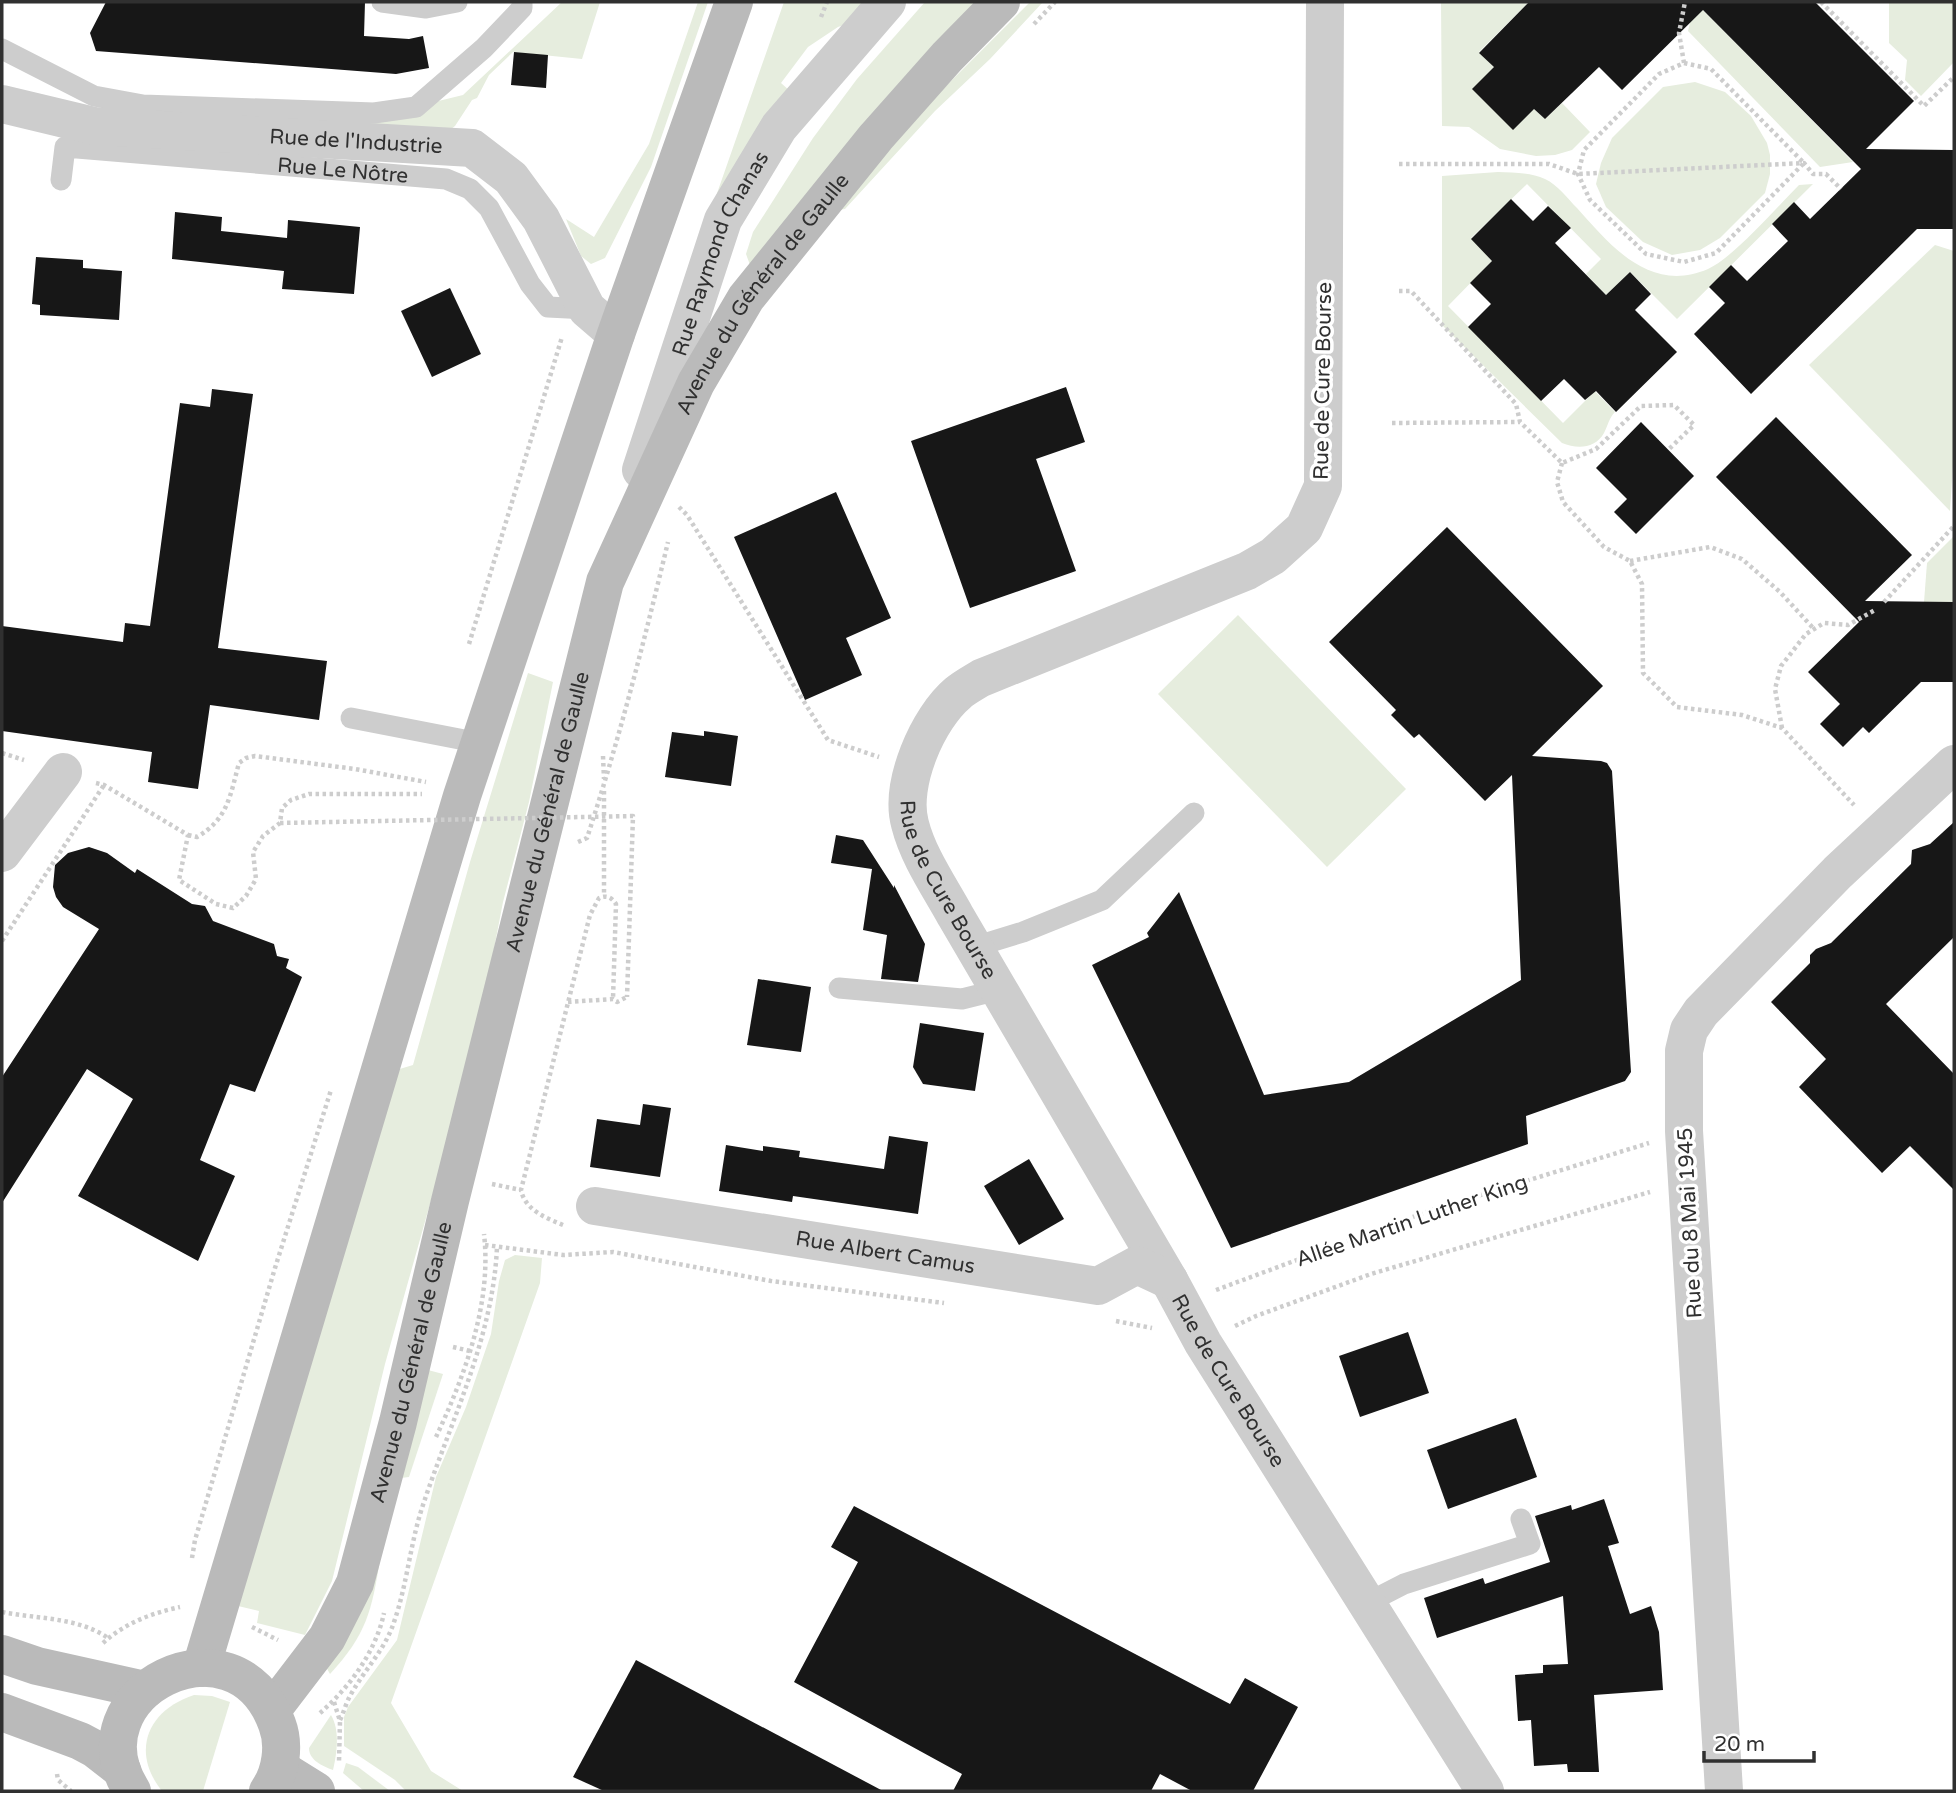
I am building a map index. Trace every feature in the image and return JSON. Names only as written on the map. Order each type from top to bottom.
[{"type":"main road","points":[[201,1668],[480,743],[616,334],[734,2]]},
{"type":"main road","name":"Avenue du Général de Gaulle","points":[[272,1710],[327,1638],[355,1583],[398,1422],[450,1201],[605,582],[696,383],[746,298],[876,137],[947,57],[1001,2]]},
{"type":"main road","points":[[2,1654],[37,1666],[145,1690]]},
{"type":"main road","points":[[127,1781],[119,1741],[122,1726],[135,1700],[161,1677],[181,1670],[201,1668],[222,1671],[242,1679],[259,1692],[272,1710],[279,1728],[281,1748],[273,1780],[316,1791]]},
{"type":"main road","points":[[2,1712],[95,1749],[127,1781]]},
{"type":"street","name":"Rue Raymond Chanas","points":[[605,582],[723,220],[779,127],[887,2]]},
{"type":"street","name":"Rue de Cure Bourse","points":[[1325,2],[1323,486],[1304,528],[1273,556],[1247,571],[981,678],[957,693],[925,739],[913,769],[907,796],[909,823],[926,863],[1203,1343],[1485,1791]]},
{"type":"street","name":"Rue de l'Industrie","points":[[2,104],[94,126],[472,148],[511,178],[541,219],[587,309],[616,334]]},
{"type":"street","name":"Rue du 8 Mai 1945","points":[[1724,1791],[1687,1191],[1684,1051],[1689,1030],[1701,1012],[1880,832],[1954,764]]},
{"type":"street","points":[[2,853],[63,772]]},
{"type":"street","name":"Rue Albert Camus","points":[[582,1216],[1098,1286],[1137,1265],[1176,1293]]},
{"type":"lane","points":[[382,2],[426,8],[457,2]]},
{"type":"lane","points":[[2,49],[94,96],[143,105],[374,113],[416,107],[484,48],[522,8],[522,2]]},
{"type":"lane","name":"Rue Le Nôtre","points":[[61,180],[65,147],[446,179],[470,189],[489,208],[530,284],[548,307],[587,309]]},
{"type":"lane","points":[[351,718],[480,743]]},
{"type":"lane","points":[[974,947],[1023,932],[1102,900],[1194,813]]},
{"type":"lane","points":[[839,988],[962,999],[999,990]]},
{"type":"lane","points":[[1365,1604],[1404,1584],[1530,1544],[1521,1519]]},
{"type":"path","points":[[1684,63],[1679,33],[1685,2]]},
{"type":"path","points":[[1821,2],[1924,106],[1954,77]]},
{"type":"path","points":[[1804,163],[1716,253],[1684,262],[1646,254],[1590,200],[1578,174],[1584,150],[1659,74],[1684,63],[1711,69],[1804,163],[1813,174],[1826,174],[1841,189]]},
{"type":"path","points":[[1399,164],[1549,164],[1578,174],[1804,163]]},
{"type":"path","points":[[1399,291],[1411,291],[1508,394],[1516,404],[1520,422],[1562,463]]},
{"type":"path","points":[[1562,463],[1596,449],[1641,406],[1674,405],[1694,425],[1668,450]]},
{"type":"path","points":[[1392,423],[1520,422]]},
{"type":"path","points":[[1562,463],[1556,482],[1563,502],[1604,547],[1630,561],[1642,584],[1643,673],[1676,707],[1742,715],[1782,728],[1880,832]]},
{"type":"path","points":[[674,519],[684,495]]},
{"type":"path","points":[[679,506],[828,740],[913,769]]},
{"type":"path","points":[[1884,602],[1954,526]]},
{"type":"path","points":[[587,805],[577,842],[587,838],[604,787],[633,685],[670,532]]},
{"type":"path","points":[[1630,561],[1710,547],[1742,559],[1780,592],[1814,629]]},
{"type":"path","points":[[1782,728],[1775,689],[1781,666],[1805,634],[1824,623],[1848,625],[1875,610]]},
{"type":"path","points":[[596,768],[601,754],[604,787],[604,895]]},
{"type":"path","points":[[2,941],[104,785],[188,835],[197,837],[212,829],[224,814],[239,764],[246,758],[255,756],[355,769],[427,782]]},
{"type":"path","points":[[280,822],[282,808],[291,800],[309,794],[424,794]]},
{"type":"path","points":[[188,835],[179,880],[216,904],[233,908],[246,896],[256,879],[253,852],[263,836],[280,822],[634,816],[627,997],[620,1002],[613,999],[568,1002]]},
{"type":"path","points":[[604,895],[616,904],[613,999]]},
{"type":"path","points":[[582,1216],[546,1218],[530,1207],[522,1190],[590,915],[599,898],[604,895]]},
{"type":"path","name":"Allée Martin Luther King","points":[[1148,1327],[1176,1293],[1199,1297],[1429,1211],[1621,1153],[1684,1131]]},
{"type":"path","points":[[485,1184],[500,1184],[522,1190]]},
{"type":"path","name":"Allée Martin Luther King","points":[[1203,1343],[1256,1316],[1371,1274],[1660,1189],[1687,1191]]},
{"type":"path","points":[[485,1245],[563,1255],[612,1252],[601,1246]]},
{"type":"path","points":[[340,1721],[351,1695],[380,1653],[394,1623],[420,1514],[439,1455],[465,1394],[486,1325],[496,1274],[497,1247]]},
{"type":"path","points":[[2,1612],[80,1625],[95,1629],[108,1639]]},
{"type":"green space","points":[[562,2],[600,2],[582,59],[513,52],[489,75],[477,98],[472,100],[455,126],[438,139],[328,128],[463,95]]},
{"type":"green space","points":[[698,2],[708,2],[651,167],[605,258],[591,264],[581,256],[566,219],[594,237],[649,144]]},
{"type":"green space","points":[[784,2],[873,2],[858,20],[838,27],[808,47],[781,83],[790,91],[715,199]]},
{"type":"green space","points":[[925,2],[987,2],[750,265],[746,254],[753,232],[813,138],[857,79]]},
{"type":"green space","points":[[1030,2],[1043,2],[990,59],[935,111],[845,209],[833,211],[926,106]]},
{"type":"green space","points":[[1441,2],[1529,2],[1479,52],[1494,67],[1473,89],[1534,109],[1545,119],[1562,103],[1590,132],[1572,150],[1555,155],[1536,156],[1500,149],[1469,127],[1442,126]]},
{"type":"green space","points":[[1695,2],[1853,162],[1820,167],[1688,31]]},
{"type":"green space","points":[[1889,2],[1954,2],[1954,62],[1921,96],[1905,80],[1907,60],[1889,43]]},
{"type":"green space","points":[[1695,82],[1725,92],[1751,116],[1767,143],[1770,174],[1765,193],[1720,238],[1700,250],[1672,255],[1643,242],[1606,207],[1596,184],[1601,163],[1612,138],[1663,87]]},
{"type":"green space","points":[[1498,172],[1528,174],[1550,182],[1618,251],[1650,271],[1668,275],[1687,275],[1718,263],[1742,243],[1799,185],[1813,184],[1677,319],[1630,272],[1606,295],[1586,274],[1601,259],[1527,184],[1471,238],[1492,261],[1448,306],[1563,423],[1595,391],[1615,412],[1596,442],[1580,447],[1562,443],[1442,325],[1442,176]]},
{"type":"green space","points":[[1935,245],[1954,251],[1954,450],[1950,511],[1809,365]]},
{"type":"green space","points":[[1954,536],[1954,602],[1924,602],[1927,563]]},
{"type":"green space","points":[[1238,615],[1406,789],[1327,867],[1158,694]]},
{"type":"green space","points":[[528,673],[553,682],[529,802],[444,1154],[385,1364],[332,1581],[305,1635],[257,1623],[259,1611],[238,1606],[393,1071],[413,1065],[470,862]]},
{"type":"green space","points":[[515,1255],[542,1258],[540,1283],[391,1703],[431,1771],[463,1791],[406,1791],[395,1780],[344,1746],[344,1717],[348,1707],[397,1640],[436,1477],[466,1407],[491,1334],[505,1260]]},
{"type":"green space","points":[[428,1370],[443,1374],[409,1477],[401,1478]]},
{"type":"green space","points":[[380,1559],[366,1621],[352,1647],[330,1674],[325,1665]]},
{"type":"green space","points":[[194,1695],[212,1696],[230,1702],[203,1791],[162,1791],[152,1776],[147,1761],[149,1734],[155,1721],[165,1711]]},
{"type":"green space","points":[[331,1715],[337,1735],[333,1770],[314,1759],[309,1748]]},
{"type":"green space","points":[[346,1763],[358,1767],[390,1791],[364,1791],[343,1773]]},
{"type":"building","points":[[106,2],[365,2],[364,36],[409,39],[423,36],[429,68],[396,74],[96,51],[90,33]]},
{"type":"building","points":[[1529,2],[1815,2],[1914,101],[1866,149],[1954,150],[1954,229],[1917,229],[1751,394],[1694,334],[1725,303],[1709,287],[1731,265],[1747,281],[1788,241],[1772,224],[1794,202],[1810,219],[1861,169],[1703,10],[1622,90],[1599,67],[1545,119],[1534,109],[1513,130],[1472,89],[1494,67],[1479,53]]},
{"type":"building","points":[[514,52],[548,55],[546,88],[511,85]]},
{"type":"building","points":[[1511,199],[1533,221],[1548,206],[1571,228],[1555,243],[1606,295],[1630,272],[1651,294],[1635,310],[1677,352],[1616,412],[1596,391],[1585,400],[1564,379],[1541,401],[1468,327],[1491,304],[1470,283],[1492,261],[1471,239]]},
{"type":"building","points":[[175,212],[222,217],[221,231],[287,238],[288,220],[360,227],[354,294],[282,289],[284,271],[172,259]]},
{"type":"building","points":[[36,257],[83,260],[83,268],[122,271],[119,320],[40,315],[40,305],[32,304]]},
{"type":"building","points":[[450,288],[481,354],[432,377],[401,311]]},
{"type":"building","points":[[1066,387],[1085,442],[1036,459],[1076,571],[970,608],[911,441]]},
{"type":"building","points":[[212,389],[253,394],[218,648],[327,661],[319,720],[210,705],[198,789],[148,782],[152,752],[2,731],[2,626],[123,642],[125,623],[150,626],[180,403],[210,407]]},
{"type":"building","points":[[1776,417],[1912,555],[1865,601],[1954,602],[1954,682],[1921,682],[1869,733],[1863,727],[1843,747],[1820,724],[1840,704],[1808,672],[1859,622],[1716,477]]},
{"type":"building","points":[[1641,422],[1694,476],[1636,534],[1614,512],[1627,499],[1596,468]]},
{"type":"building","points":[[836,492],[891,618],[846,638],[862,675],[805,700],[734,537]]},
{"type":"building","points":[[1447,527],[1603,686],[1532,756],[1601,761],[1607,763],[1612,771],[1631,1072],[1625,1081],[1526,1116],[1528,1144],[1231,1248],[1092,965],[1149,937],[1147,933],[1179,892],[1264,1095],[1349,1082],[1521,980],[1512,775],[1485,801],[1419,734],[1414,738],[1391,715],[1396,710],[1329,642]]},
{"type":"building","points":[[704,731],[738,736],[731,786],[665,777],[672,732],[704,736]]},
{"type":"building","points":[[1954,822],[1954,937],[1886,1004],[1954,1074],[1954,1190],[1910,1146],[1882,1173],[1799,1087],[1826,1059],[1771,1002],[1810,963],[1810,955],[1816,949],[1831,943],[1911,864],[1912,850],[1930,844]]},
{"type":"building","points":[[836,835],[863,840],[894,888],[894,885],[925,944],[918,982],[881,979],[887,935],[863,930],[872,869],[831,863]]},
{"type":"building","points":[[89,847],[107,853],[135,873],[137,869],[192,904],[205,906],[213,921],[274,944],[277,956],[289,959],[286,968],[302,977],[255,1092],[230,1084],[200,1160],[235,1176],[198,1261],[78,1196],[133,1099],[87,1069],[2,1203],[2,1077],[99,929],[63,907],[53,887],[55,865],[68,853]]},
{"type":"building","points":[[758,979],[811,987],[801,1052],[747,1045]]},
{"type":"building","points":[[920,1023],[984,1033],[975,1091],[923,1084],[913,1067]]},
{"type":"building","points":[[643,1104],[671,1108],[660,1177],[590,1167],[597,1119],[640,1125]]},
{"type":"building","points":[[889,1136],[928,1142],[918,1214],[793,1196],[792,1202],[719,1191],[726,1145],[763,1151],[763,1146],[800,1151],[799,1157],[884,1169]]},
{"type":"building","points":[[1029,1159],[1064,1219],[1019,1245],[984,1186]]},
{"type":"building","points":[[1408,1332],[1429,1393],[1360,1417],[1339,1356]]},
{"type":"building","points":[[1516,1418],[1537,1477],[1448,1509],[1427,1450]]},
{"type":"building","points":[[1604,1499],[1619,1543],[1608,1546],[1630,1614],[1651,1606],[1659,1632],[1663,1690],[1594,1695],[1599,1772],[1568,1772],[1567,1764],[1534,1766],[1531,1720],[1518,1721],[1515,1675],[1543,1673],[1543,1665],[1568,1664],[1563,1596],[1437,1638],[1424,1598],[1483,1578],[1485,1584],[1550,1562],[1535,1516],[1571,1505],[1572,1510]]},
{"type":"building","points":[[854,1506],[1230,1704],[1245,1678],[1298,1707],[1253,1791],[1192,1791],[1160,1774],[1151,1791],[953,1791],[962,1774],[794,1682],[858,1562],[831,1547]]},
{"type":"building","points":[[636,1660],[883,1791],[604,1791],[573,1777]]}]
